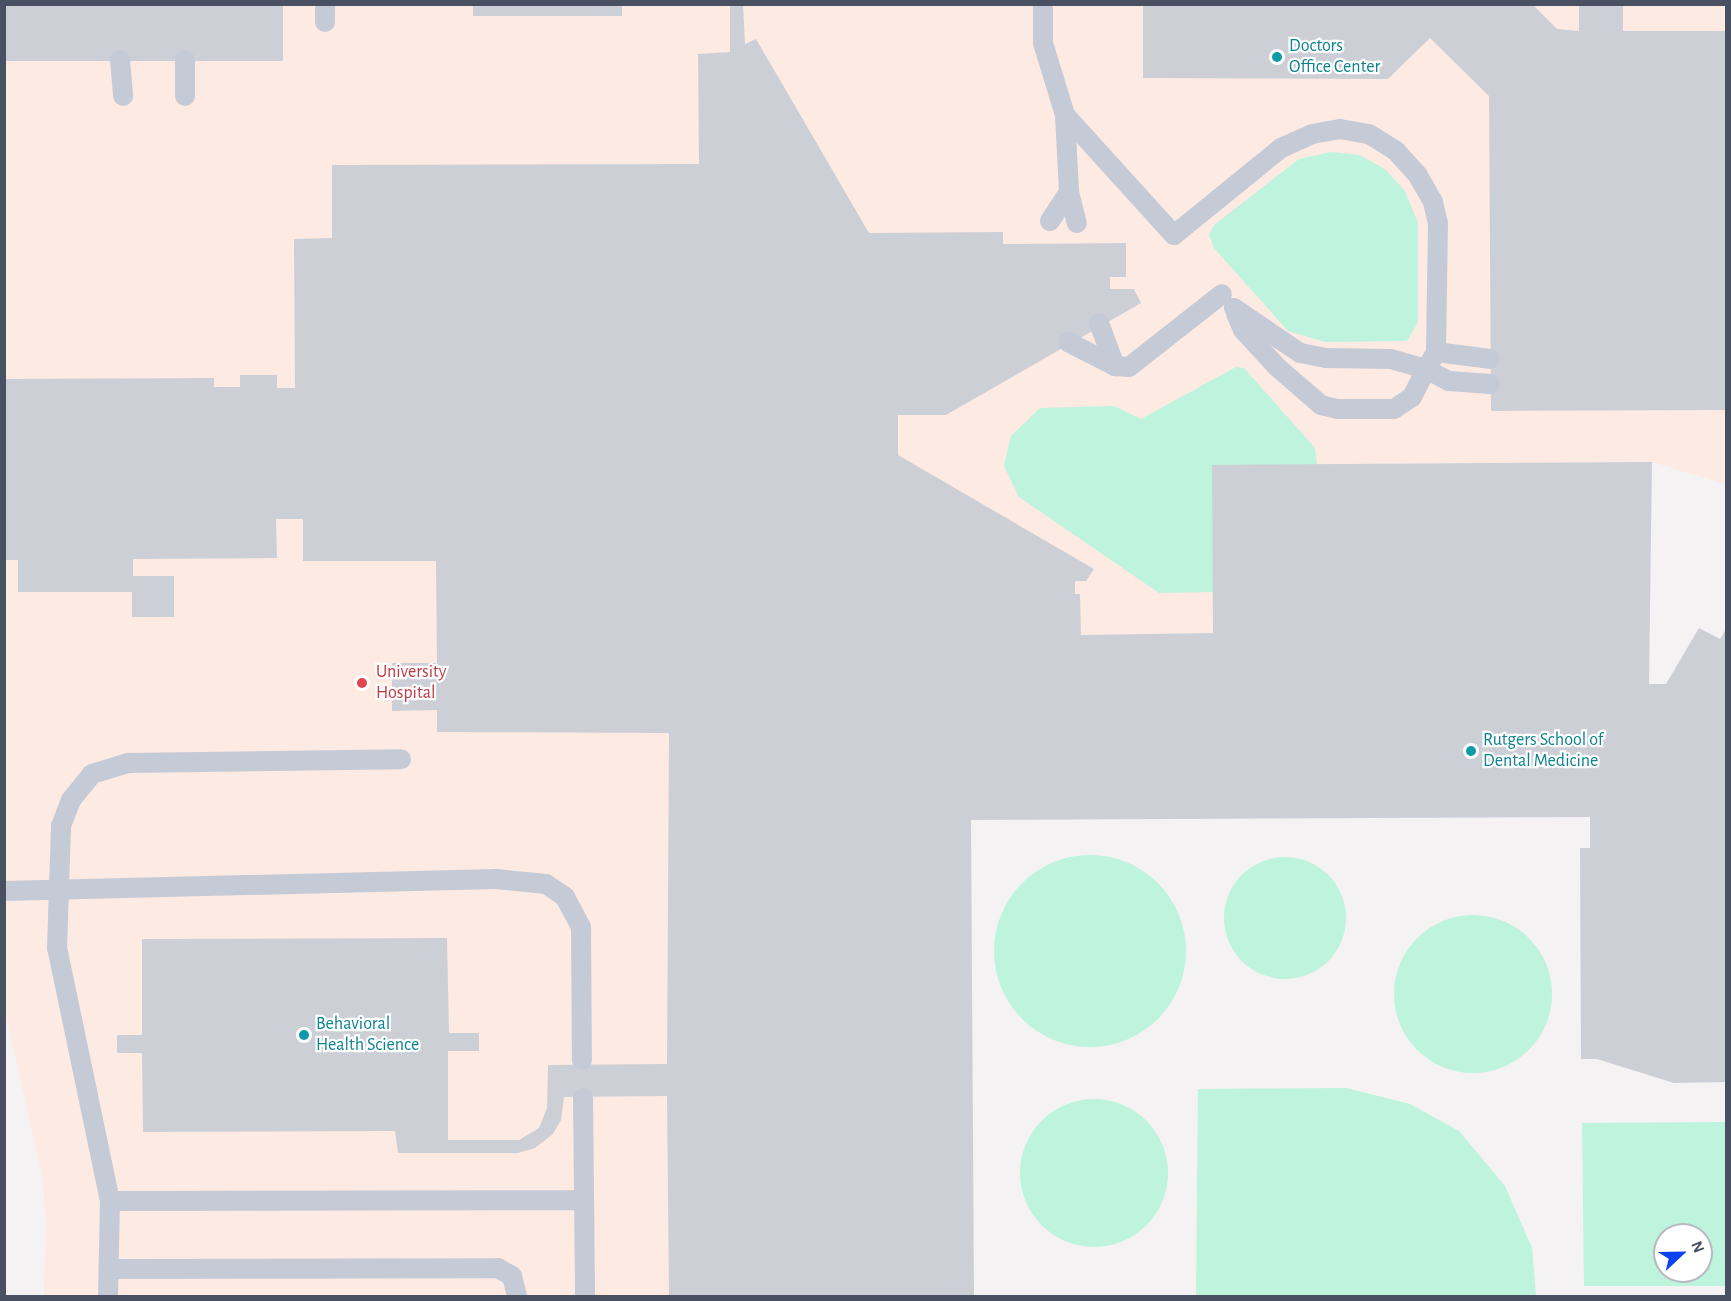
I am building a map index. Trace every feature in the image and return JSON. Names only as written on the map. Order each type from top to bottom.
[{"type":"lane","points":[[1043,4],[1043,43],[1065,115],[1068,192],[1077,223]]},
{"type":"lane","points":[[120,60],[123,96]]},
{"type":"lane","points":[[184,60],[185,96]]},
{"type":"lane","points":[[1065,115],[1174,235],[1281,148],[1312,134],[1340,129],[1369,134],[1396,151],[1417,174],[1433,202],[1438,223],[1431,360],[1412,397],[1394,409],[1337,409],[1321,405],[1250,337],[1228,301]]},
{"type":"lane","points":[[1050,221],[1068,192]]},
{"type":"lane","points":[[1228,301],[1300,353],[1326,358],[1490,359]]},
{"type":"lane","points":[[1068,342],[1114,366],[1129,367],[1228,301]]},
{"type":"lane","points":[[1099,323],[1114,366]]},
{"type":"lane","points":[[1431,360],[1449,381],[1490,384]]},
{"type":"lane","points":[[108,1296],[110,1201],[57,948],[61,826],[71,800],[92,774],[105,768],[128,763],[400,759]]},
{"type":"lane","points":[[4,891],[496,879],[546,884],[566,897],[581,927],[582,1060]]},
{"type":"lane","points":[[583,1098],[585,1296]]},
{"type":"lane","points":[[110,1201],[584,1200]]},
{"type":"lane","points":[[110,1269],[498,1268],[512,1276],[517,1296]]},
{"type":"shaded area","name":"University Hospital","points":[[4,5],[1726,5],[1726,484],[1652,462],[1213,465],[1213,633],[1081,635],[669,733],[669,1296],[44,1296],[46,1221],[42,1176],[4,1006]]},
{"type":"green space","points":[[1331,152],[1359,155],[1385,169],[1405,191],[1418,223],[1418,322],[1407,341],[1325,342],[1288,331],[1214,248],[1209,235],[1214,225],[1299,159]]},
{"type":"green space","points":[[1236,367],[1244,368],[1315,448],[1317,464],[1213,592],[1159,593],[1019,497],[1004,466],[1011,436],[1040,408],[1114,406],[1141,419]]},
{"type":"green space","points":[[1081,855],[1099,855],[1127,862],[1158,883],[1179,914],[1186,951],[1179,988],[1158,1019],[1127,1040],[1099,1047],[1081,1047],[1045,1036],[1016,1012],[1005,996],[998,979],[994,960],[994,942],[1005,906],[1029,877],[1045,866],[1062,859]]},
{"type":"green space","points":[[1285,857],[1309,861],[1328,875],[1342,894],[1346,918],[1342,942],[1328,961],[1309,975],[1285,979],[1261,975],[1242,961],[1228,942],[1224,918],[1228,894],[1242,875],[1261,861]]},
{"type":"green space","points":[[1473,915],[1503,921],[1517,928],[1529,938],[1539,950],[1546,964],[1552,994],[1546,1024],[1539,1038],[1529,1050],[1517,1060],[1503,1067],[1473,1073],[1443,1067],[1429,1060],[1417,1050],[1407,1038],[1400,1024],[1394,994],[1400,964],[1407,950],[1417,938],[1429,928],[1443,921]]},
{"type":"green space","points":[[1346,1088],[1410,1104],[1459,1131],[1505,1186],[1532,1248],[1536,1296],[1196,1296],[1198,1089]]},
{"type":"green space","points":[[1094,1099],[1122,1105],[1146,1121],[1162,1145],[1168,1173],[1162,1201],[1146,1225],[1122,1241],[1094,1247],[1066,1241],[1042,1225],[1026,1201],[1020,1173],[1026,1145],[1042,1121],[1066,1105]]},
{"type":"green space","points":[[1726,1122],[1726,1286],[1584,1286],[1582,1123]]},
{"type":"building","points":[[4,4],[283,4],[283,61],[4,61]]},
{"type":"building","points":[[473,4],[622,4],[622,16],[473,16]]},
{"type":"building","points":[[730,4],[743,4],[745,44],[756,39],[869,233],[1003,232],[1003,244],[1126,243],[1126,277],[1110,277],[1110,289],[1134,289],[1141,303],[946,415],[898,415],[898,455],[1094,569],[1086,581],[1075,581],[1075,594],[1080,594],[1081,635],[1213,633],[1212,465],[1652,462],[1649,684],[1666,684],[1699,628],[1720,639],[1726,629],[1726,1082],[1674,1083],[1597,1059],[1581,1059],[1580,848],[1590,848],[1590,817],[971,820],[974,1296],[669,1296],[667,1096],[564,1097],[561,1120],[553,1134],[535,1148],[518,1153],[398,1153],[395,1131],[143,1132],[142,1053],[117,1053],[117,1035],[142,1035],[142,939],[447,938],[449,1033],[479,1033],[479,1051],[448,1051],[448,1140],[519,1140],[539,1128],[547,1108],[548,1065],[667,1064],[669,733],[437,732],[437,710],[392,711],[392,663],[437,663],[436,561],[303,561],[303,519],[276,519],[277,558],[133,559],[133,576],[174,576],[174,617],[132,617],[132,592],[18,592],[18,560],[4,560],[4,379],[214,378],[214,387],[240,387],[240,375],[277,375],[277,388],[295,388],[294,239],[332,238],[332,165],[699,164],[698,54],[730,52]]},
{"type":"building","points":[[1143,4],[1532,4],[1557,29],[1579,31],[1579,4],[1623,4],[1623,31],[1726,31],[1726,410],[1491,411],[1489,96],[1430,38],[1388,79],[1143,78]]},
{"type":"place","name":"Doctors Office Center","points":[[1277,57]]},
{"type":"place","name":"University Hospital","points":[[362,683]]},
{"type":"place","name":"Rutgers School of Dental Medicine","points":[[1471,751]]},
{"type":"place","name":"Behavioral Health Science","points":[[304,1035]]}]
